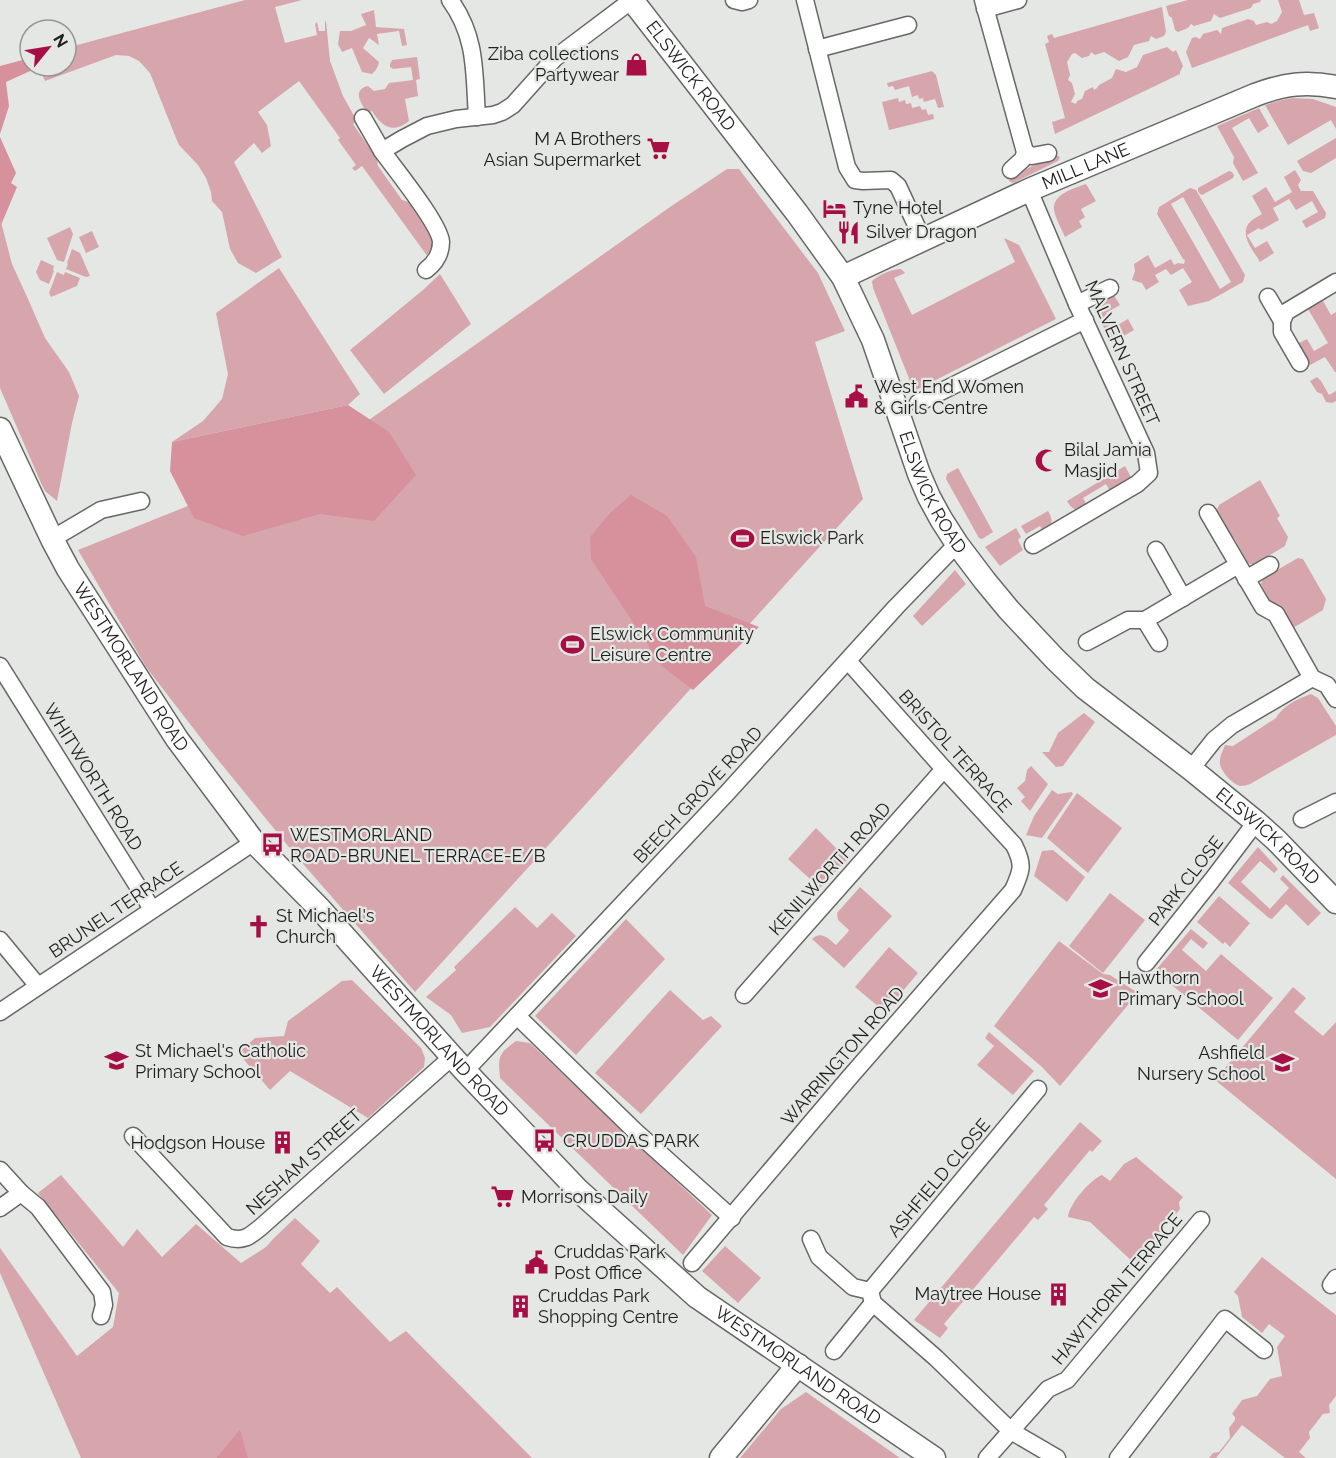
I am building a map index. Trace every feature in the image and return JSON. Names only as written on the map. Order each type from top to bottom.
[{"type":"street","points":[[450,0],[464,21],[470,39],[474,63],[477,117]]},
{"type":"street","points":[[382,151],[427,126],[502,112],[513,105],[555,58],[632,0]]},
{"type":"street","name":"ELSWICK ROAD","points":[[632,0],[797,213],[843,278],[873,339],[929,497],[957,544],[985,581],[1009,610],[1085,688],[1256,822],[1336,902]]},
{"type":"street","points":[[735,0],[742,2],[749,0]]},
{"type":"street","points":[[805,0],[847,167],[855,180],[891,180],[898,186],[923,240]]},
{"type":"street","points":[[1011,170],[1023,159],[1025,152],[984,4],[1018,0]]},
{"type":"street","points":[[817,49],[908,25]]},
{"type":"street","name":"MILL LANE","points":[[843,278],[1029,190],[1274,88],[1314,83],[1336,87]]},
{"type":"street","points":[[363,118],[382,151],[436,226],[441,241],[440,254],[426,270]]},
{"type":"street","points":[[1025,152],[1032,156],[1048,153]]},
{"type":"street","name":"MALVERN STREET","points":[[1029,190],[1077,304],[1146,453],[1149,473],[1137,484],[1033,545]]},
{"type":"street","points":[[1300,363],[1282,332],[1282,321],[1286,312],[1336,282]]},
{"type":"street","points":[[1077,304],[1110,288]]},
{"type":"street","points":[[1268,297],[1282,321]]},
{"type":"street","points":[[918,403],[1085,320]]},
{"type":"street","name":"WESTMORLAND ROAD","points":[[0,429],[68,569],[177,739],[254,842],[320,909],[458,1064],[578,1190],[697,1297],[934,1458]]},
{"type":"street","points":[[52,539],[102,510],[141,501]]},
{"type":"street","points":[[1208,513],[1263,607],[1276,615],[1312,678],[1327,685],[1336,699]]},
{"type":"street","name":"BEECH GROVE ROAD","points":[[458,1064],[517,1016],[957,544]]},
{"type":"street","points":[[1156,550],[1183,598]]},
{"type":"street","points":[[1088,642],[1128,620],[1145,620],[1183,598],[1242,572],[1270,565]]},
{"type":"street","points":[[1145,620],[1159,643]]},
{"type":"street","name":"BRISTOL TERRACE","points":[[848,661],[944,770],[1014,844],[1021,858],[1021,873]]},
{"type":"street","name":"WHITWORTH ROAD","points":[[0,666],[152,909]]},
{"type":"street","points":[[1191,769],[1214,740],[1232,724],[1312,678]]},
{"type":"street","name":"KENILWORTH ROAD","points":[[744,995],[944,770]]},
{"type":"street","points":[[1302,819],[1336,802]]},
{"type":"street","name":"PARK CLOSE","points":[[1146,963],[1256,822]]},
{"type":"street","name":"BRUNEL TERRACE","points":[[0,1012],[254,842]]},
{"type":"street","name":"WARRINGTON ROAD","points":[[692,1263],[1013,890],[1021,873]]},
{"type":"street","points":[[0,940],[38,986]]},
{"type":"street","points":[[517,1016],[635,1131],[732,1218]]},
{"type":"street","name":"NESHAM STREET","points":[[133,1136],[227,1237],[237,1240],[249,1237],[458,1064]]},
{"type":"street","name":"ASHFIELD CLOSE","points":[[834,1351],[871,1297],[1038,1089]]},
{"type":"street","points":[[0,1170],[21,1193],[38,1207],[102,1292],[104,1305],[101,1316]]},
{"type":"street","points":[[0,1208],[21,1193]]},
{"type":"street","name":"HAWTHORN TERRACE","points":[[987,1458],[1048,1389],[1067,1380],[1201,1220]]},
{"type":"street","points":[[811,1239],[819,1257],[853,1287],[871,1297],[1011,1431],[1058,1458]]},
{"type":"street","points":[[1118,1458],[1225,1319],[1264,1350]]},
{"type":"street","points":[[721,1458],[798,1365]]},
{"type":"shaded area","points":[[245,0],[302,0],[275,7],[285,43],[317,35],[315,24],[317,22],[319,31],[325,31],[326,21],[330,61],[343,96],[357,121],[353,124],[402,200],[415,204],[434,227],[432,253],[428,257],[362,166],[355,171],[352,168],[356,165],[338,140],[340,138],[299,81],[258,112],[267,125],[271,146],[262,153],[254,143],[234,162],[282,257],[256,273],[238,263],[230,249],[222,212],[212,201],[206,178],[198,165],[179,145],[150,73],[139,61],[129,56],[116,55],[78,69],[78,45]]},
{"type":"shaded area","points":[[1188,0],[1261,0],[1253,4],[1251,8],[1220,18],[1214,14],[1211,21],[1194,26],[1191,24],[1188,28],[1178,32],[1175,30],[1166,6]]},
{"type":"shaded area","points":[[1278,0],[1299,0],[1304,15],[1314,13],[1319,28],[1310,31],[1308,25],[1192,68],[1186,52],[1192,38],[1200,39],[1203,34],[1217,30],[1221,34],[1222,28],[1248,19],[1254,21],[1256,25],[1267,22],[1271,24],[1277,21],[1282,12]]},
{"type":"shaded area","points":[[1162,7],[1166,32],[1164,36],[1156,39],[1151,36],[1149,41],[1134,45],[1128,57],[1119,61],[1104,52],[1095,55],[1091,52],[1089,56],[1082,58],[1075,53],[1072,54],[1067,62],[1070,75],[1068,80],[1072,83],[1075,94],[1071,102],[1076,104],[1082,99],[1085,91],[1093,87],[1094,90],[1112,78],[1116,69],[1126,72],[1137,67],[1143,55],[1167,47],[1173,52],[1176,50],[1183,66],[1180,74],[1055,134],[1052,122],[1065,118],[1045,44],[1049,42],[1047,36],[1052,34],[1054,38]]},
{"type":"shaded area","points":[[374,10],[376,27],[404,29],[407,45],[402,46],[399,31],[377,34],[379,45],[369,38],[363,48],[379,62],[372,74],[362,72],[352,48],[342,52],[338,44],[340,31],[351,31],[366,25],[361,14]]},
{"type":"shaded area","points":[[417,57],[420,79],[416,80],[418,96],[405,99],[409,121],[398,127],[388,127],[372,111],[367,113],[359,98],[360,91],[368,86],[374,91],[385,89],[389,83],[413,80],[411,67],[393,69],[390,64],[392,60]]},
{"type":"shaded area","points":[[18,61],[18,77],[6,82],[9,106],[0,134],[0,66]]},
{"type":"shaded area","points":[[932,71],[936,75],[944,107],[938,108],[935,99],[924,102],[923,98],[919,99],[918,95],[912,97],[909,86],[895,90],[893,86],[888,87],[887,83]]},
{"type":"shaded area","points":[[898,98],[899,102],[905,100],[906,104],[911,103],[912,108],[920,106],[922,110],[926,109],[928,115],[933,114],[934,119],[889,130],[882,102]]},
{"type":"shaded area","points":[[1292,98],[1313,99],[1336,107],[1336,129],[1331,120],[1288,145],[1265,105]]},
{"type":"shaded area","points":[[1259,108],[1269,126],[1258,133],[1249,118],[1232,128],[1258,173],[1243,181],[1233,163],[1234,157],[1217,126]]},
{"type":"shaded area","points":[[0,137],[16,173],[11,183],[17,187],[1,225],[0,218]]},
{"type":"shaded area","points":[[1336,138],[1336,158],[1311,173],[1303,171],[1297,161]]},
{"type":"shaded area","points":[[1056,155],[1060,157],[1058,161],[1013,183],[1009,181],[1011,176]]},
{"type":"shaded area","name":"Elswick Park","points":[[727,169],[739,169],[818,273],[845,331],[815,342],[863,499],[415,992],[297,857],[146,667],[78,550],[325,451]]},
{"type":"shaded area","points":[[1295,170],[1301,180],[1298,185],[1301,191],[1313,191],[1326,213],[1325,218],[1306,228],[1302,221],[1318,212],[1312,201],[1296,210],[1289,199],[1273,208],[1279,220],[1247,235],[1255,248],[1267,241],[1274,253],[1260,262],[1246,237],[1250,222],[1262,214],[1252,196],[1266,187],[1275,202],[1292,192],[1284,177]]},
{"type":"shaded area","points":[[1229,171],[1234,175],[1233,178],[1200,194],[1198,188]]},
{"type":"shaded area","points":[[1086,184],[1096,201],[1081,209],[1085,217],[1079,221],[1082,227],[1065,237],[1054,210],[1054,204],[1065,192]]},
{"type":"shaded area","points":[[1190,188],[1196,190],[1245,275],[1243,282],[1209,301],[1188,306],[1179,290],[1192,282],[1183,268],[1171,275],[1166,269],[1155,275],[1159,282],[1146,290],[1142,283],[1132,280],[1135,271],[1134,264],[1148,255],[1155,268],[1171,259],[1174,265],[1184,264],[1185,260],[1157,214],[1159,207]],"holes":[[[1183,197],[1231,282],[1220,289],[1171,204]]]},
{"type":"shaded area","points":[[0,218],[12,264],[45,338],[69,372],[79,396],[57,501],[45,491],[0,388]]},
{"type":"shaded area","points":[[70,227],[73,234],[64,262],[57,260],[47,238]]},
{"type":"shaded area","points":[[92,231],[99,247],[86,253],[79,237]]},
{"type":"shaded area","points":[[1004,238],[1019,245],[1056,319],[914,391],[872,281],[886,272],[901,269],[905,273],[894,278],[912,315],[1015,262]]},
{"type":"shaded area","points":[[72,249],[80,253],[90,276],[86,277],[66,269]]},
{"type":"shaded area","points":[[41,260],[54,266],[49,284],[40,280],[36,272]]},
{"type":"shaded area","points":[[279,268],[360,394],[348,405],[172,442],[203,421],[222,399],[228,374],[216,313]]},
{"type":"shaded area","points":[[57,272],[64,275],[65,272],[80,278],[77,286],[51,297],[49,293]]},
{"type":"shaded area","points":[[440,274],[471,324],[384,394],[350,350]]},
{"type":"shaded area","points":[[1113,294],[1120,305],[1106,313],[1114,327],[1128,319],[1134,330],[1115,341],[1109,339],[1100,315],[1102,305]]},
{"type":"shaded area","points":[[1323,301],[1331,315],[1336,312],[1336,372],[1325,357],[1310,365],[1297,344],[1307,339],[1314,351],[1328,343],[1308,309]]},
{"type":"shaded area","points":[[1317,377],[1329,395],[1336,391],[1336,401],[1326,402],[1322,394],[1317,392],[1310,381]]},
{"type":"shaded area","points":[[348,405],[389,432],[416,475],[374,521],[320,514],[243,536],[194,518],[170,471],[172,442]]},
{"type":"shaded area","points":[[1125,466],[1131,477],[1121,483],[1120,488],[1111,493],[1106,484],[1083,498],[1088,507],[1076,509],[1071,507],[1067,501]]},
{"type":"shaded area","points":[[958,468],[993,532],[982,539],[979,538],[946,479],[947,474]]},
{"type":"shaded area","points":[[1260,480],[1280,516],[1277,518],[1288,537],[1285,546],[1253,565],[1248,563],[1216,511],[1219,505]]},
{"type":"shaded area","points":[[631,495],[667,516],[696,557],[705,606],[759,627],[693,690],[662,666],[591,559],[590,537],[610,513]]},
{"type":"shaded area","points":[[1048,511],[1051,523],[1045,534],[1040,526],[1026,534],[1021,526]]},
{"type":"shaded area","points":[[1016,528],[1021,537],[1018,540],[1023,550],[1000,566],[985,547]]},
{"type":"shaded area","points":[[1298,558],[1303,559],[1326,599],[1323,610],[1293,628],[1281,606],[1272,604],[1261,584],[1263,578]]},
{"type":"shaded area","points":[[955,570],[966,584],[922,626],[913,616]]},
{"type":"shaded area","points":[[1311,694],[1318,698],[1336,726],[1336,735],[1250,784],[1237,785],[1225,774],[1220,765],[1220,757],[1225,745],[1233,746],[1276,718],[1291,703]]},
{"type":"shaded area","points":[[1084,713],[1095,722],[1063,766],[1056,767],[1042,752],[1049,752],[1058,733]]},
{"type":"shaded area","points":[[1031,766],[1048,784],[1030,811],[1021,801],[1025,797],[1017,788],[1025,781],[1027,770]]},
{"type":"shaded area","points":[[1052,790],[1058,794],[1072,792],[1073,794],[1042,838],[1026,835],[1034,816]]},
{"type":"shaded area","points":[[1077,793],[1122,828],[1088,873],[1047,838]]},
{"type":"shaded area","points":[[816,828],[849,858],[820,888],[788,859]]},
{"type":"shaded area","points":[[1258,847],[1278,869],[1274,873],[1260,861],[1241,882],[1270,909],[1289,888],[1280,879],[1283,875],[1321,913],[1308,926],[1286,904],[1272,919],[1269,918],[1228,883]]},
{"type":"shaded area","points":[[1053,850],[1085,877],[1067,902],[1034,876],[1042,851]]},
{"type":"shaded area","points":[[860,887],[892,916],[844,968],[812,939],[822,935],[836,945],[848,932],[849,930],[838,920],[837,913]]},
{"type":"shaded area","points":[[1110,893],[1145,920],[1103,973],[1069,946]]},
{"type":"shaded area","points":[[1219,896],[1250,923],[1230,947],[1225,942],[1223,944],[1197,922]]},
{"type":"shaded area","points":[[515,907],[537,928],[552,913],[576,936],[490,1027],[462,1033],[451,1015],[426,997],[456,970],[454,967]]},
{"type":"shaded area","points":[[626,919],[665,959],[576,1055],[535,1016]]},
{"type":"shaded area","points":[[1191,929],[1208,943],[1203,949],[1191,939],[1182,950],[1206,971],[1221,954],[1273,998],[1238,1040],[1155,971]]},
{"type":"shaded area","points":[[1059,941],[1103,974],[1110,975],[1138,993],[1060,1086],[1042,1067],[994,1026]]},
{"type":"shaded area","points":[[889,947],[918,973],[885,1012],[855,987]]},
{"type":"shaded area","points":[[352,980],[421,1048],[425,1058],[424,1067],[368,1118],[290,1071],[270,1090],[238,1053],[255,1038],[284,1036],[288,1021],[342,981]]},
{"type":"shaded area","name":"Ashfield Nursery School","points":[[1293,987],[1306,998],[1294,1012],[1323,1036],[1336,1022],[1336,1179],[1215,1080]]},
{"type":"shaded area","points":[[670,990],[703,1020],[711,1016],[722,1026],[641,1114],[595,1073]]},
{"type":"shaded area","points":[[989,1032],[1034,1071],[1013,1095],[977,1065],[994,1046],[985,1038]]},
{"type":"shaded area","points":[[516,1041],[530,1043],[712,1215],[683,1255],[500,1078],[500,1056]]},
{"type":"shaded area","points":[[1080,1122],[1102,1141],[1092,1152],[1090,1150],[1044,1205],[1048,1209],[1038,1220],[1034,1217],[944,1324],[948,1328],[940,1338],[914,1320]]},
{"type":"shaded area","points":[[1136,1157],[1183,1197],[1179,1202],[1180,1209],[1134,1263],[1090,1222],[1068,1217],[1076,1199],[1092,1181],[1102,1175],[1110,1181],[1124,1164]]},
{"type":"shaded area","points":[[61,1175],[123,1247],[137,1229],[162,1257],[196,1224],[241,1263],[266,1247],[295,1218],[320,1241],[301,1264],[330,1293],[337,1287],[390,1342],[406,1331],[532,1458],[81,1458],[0,1273],[0,1248],[77,1356],[113,1327],[119,1293],[38,1193]]},
{"type":"shaded area","points":[[725,1246],[761,1278],[738,1303],[702,1271]]},
{"type":"shaded area","points":[[1262,1257],[1336,1315],[1336,1396],[1329,1405],[1330,1413],[1323,1414],[1309,1432],[1310,1438],[1299,1452],[1306,1458],[1285,1458],[1242,1425],[1216,1458],[1209,1458],[1213,1453],[1219,1452],[1230,1438],[1229,1428],[1235,1420],[1232,1414],[1242,1400],[1257,1396],[1270,1379],[1282,1376],[1277,1347],[1285,1336],[1269,1324],[1262,1333],[1242,1317],[1238,1296],[1234,1292]]},
{"type":"shaded area","points":[[806,1392],[900,1458],[740,1458],[781,1409]]},
{"type":"shaded area","points":[[240,1430],[248,1458],[217,1458],[217,1457]]},
{"type":"place","name":"Ziba collections Partywear","points":[[637,64]]},
{"type":"place","name":"M A Brothers Asian Supermarket","points":[[659,149]]},
{"type":"place","name":"Tyne Hotel","points":[[835,208]]},
{"type":"place","name":"Silver Dragon","points":[[848,232]]},
{"type":"place","name":"West End Women & Girls Centre","points":[[856,397]]},
{"type":"place","name":"Bilal Jamia Masjid","points":[[1046,460]]},
{"type":"place","name":"Elswick Park","points":[[742,538]]},
{"type":"place","name":"Elswick Community Leisure Centre","points":[[572,644]]},
{"type":"place","name":"WESTMORLAND ROAD-BRUNEL TERRACE-E/B","points":[[272,845]]},
{"type":"place","name":"St Michael's Church","points":[[258,926]]},
{"type":"place","name":"Hawthorn Primary School","points":[[1100,988]]},
{"type":"place","name":"St Michael's Catholic Primary School","points":[[117,1061]]},
{"type":"place","name":"Ashfield Nursery School","points":[[1283,1063]]},
{"type":"place","name":"CRUDDAS PARK","points":[[545,1141]]},
{"type":"place","name":"Hodgson House","points":[[283,1143]]},
{"type":"place","name":"Morrisons Daily","points":[[503,1197]]},
{"type":"place","name":"Cruddas Park Post Office","points":[[536,1262]]},
{"type":"place","name":"Maytree House","points":[[1059,1294]]},
{"type":"place","name":"Cruddas Park Shopping Centre","points":[[520,1306]]}]
